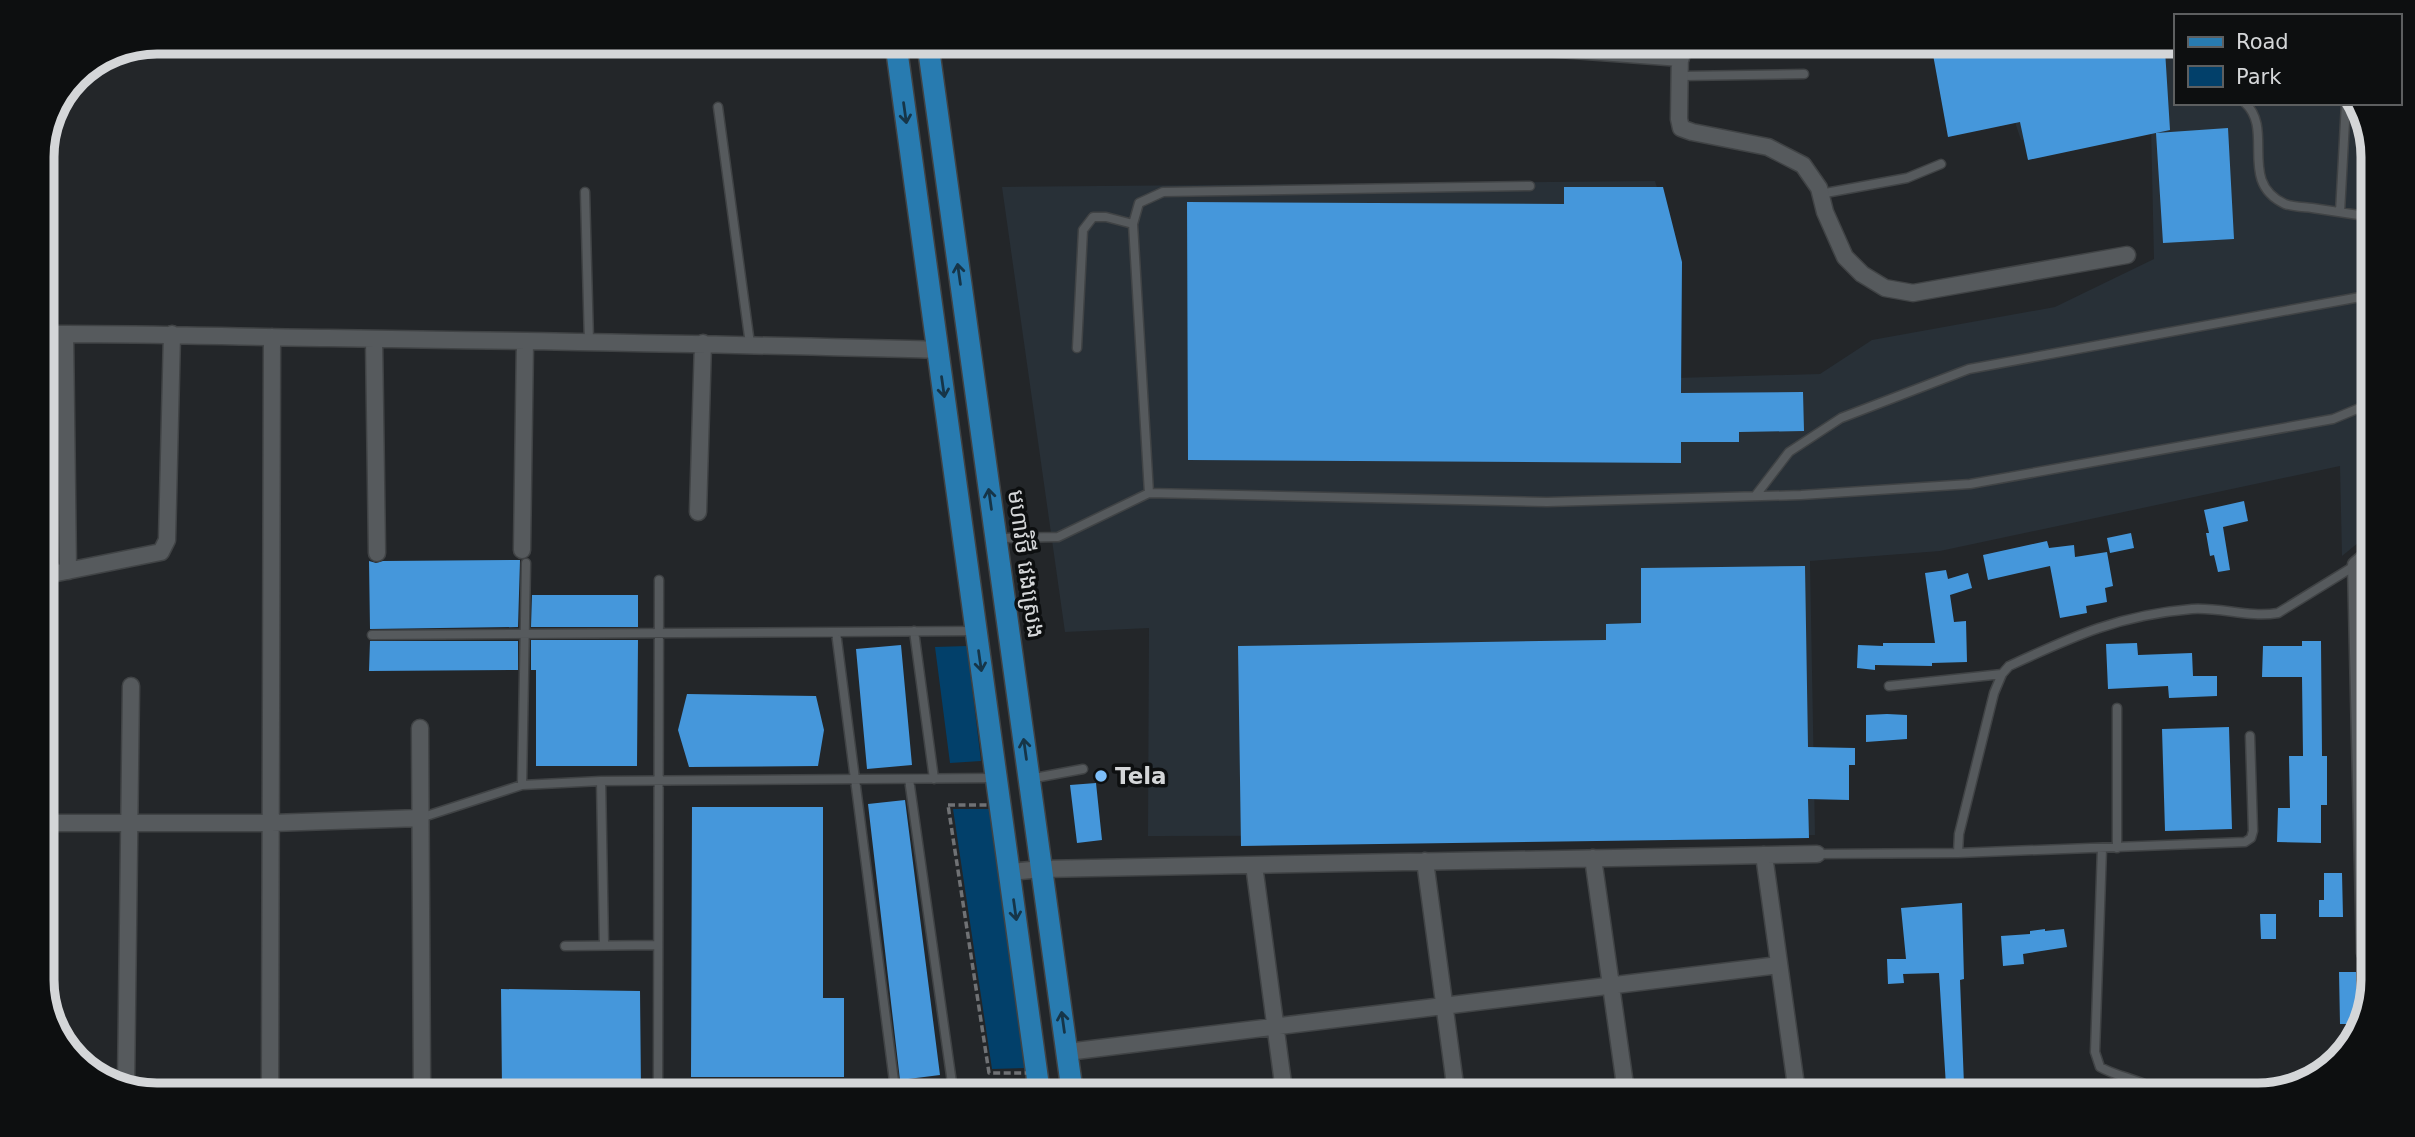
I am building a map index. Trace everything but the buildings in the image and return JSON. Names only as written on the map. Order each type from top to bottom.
[{"type":"main road","points":[[897,54],[1038,1083]]},
{"type":"main road","name":"មហាវិថី វេងស្រេង","points":[[929,54],[1071,1083]]},
{"type":"main road","points":[[964,543],[996,538]]},
{"type":"street","points":[[1681,54],[1681,128],[1768,147],[1803,166],[1819,188],[1825,212],[1845,257],[1862,274],[1885,288],[1913,293],[2127,255]]},
{"type":"street","points":[[54,334],[703,343],[938,350]]},
{"type":"street","points":[[65,334],[68,570]]},
{"type":"street","points":[[54,573],[161,552],[167,540],[172,334]]},
{"type":"street","points":[[270,1083],[272,337]]},
{"type":"street","points":[[374,339],[377,553]]},
{"type":"street","points":[[524,556],[525,341]]},
{"type":"street","points":[[698,512],[703,343]]},
{"type":"street","points":[[2361,561],[2356,565],[2361,781]]},
{"type":"street","points":[[126,1078],[131,686]]},
{"type":"street","points":[[421,728],[422,1083]]},
{"type":"street","points":[[54,824],[272,823],[420,818]]},
{"type":"street","points":[[1010,872],[1041,869],[1817,854]]},
{"type":"street","points":[[1764,855],[1796,1083]]},
{"type":"street","points":[[1593,858],[1625,1083]]},
{"type":"street","points":[[1424,862],[1455,1083]]},
{"type":"street","points":[[1254,865],[1283,1083]]},
{"type":"street","points":[[1067,1052],[1779,965]]},
{"type":"lane","points":[[1681,76],[1804,74]]},
{"type":"lane","points":[[2248,105],[2258,125],[2257,168],[2267,191],[2286,204],[2361,215]]},
{"type":"lane","points":[[2340,212],[2346,105]]},
{"type":"lane","points":[[718,107],[750,344]]},
{"type":"lane","points":[[1821,194],[1907,178],[1941,164]]},
{"type":"lane","points":[[1150,493],[1133,224],[1139,203],[1163,192],[1530,186]]},
{"type":"lane","points":[[585,192],[589,342]]},
{"type":"lane","points":[[1077,348],[1083,230],[1093,217],[1106,216],[1133,224]]},
{"type":"lane","points":[[1756,495],[1789,452],[1842,418],[1969,369],[2361,297]]},
{"type":"lane","points":[[996,538],[1058,537],[1150,493],[1547,502],[1970,484],[2333,419],[2361,407]]},
{"type":"lane","points":[[522,785],[524,556]]},
{"type":"lane","points":[[1958,853],[1959,834],[1994,693],[2002,674],[2009,666],[2082,632],[2147,614],[2197,609],[2264,615],[2278,612],[2356,565]]},
{"type":"lane","points":[[657,1083],[659,580]]},
{"type":"lane","points":[[914,631],[934,779]]},
{"type":"lane","points":[[372,635],[976,631]]},
{"type":"lane","points":[[836,632],[894,1083]]},
{"type":"lane","points":[[1889,686],[2002,674]]},
{"type":"lane","points":[[2117,708],[2117,848]]},
{"type":"lane","points":[[1817,854],[1958,853],[2245,842],[2251,838],[2253,831],[2250,736]]},
{"type":"lane","points":[[1029,779],[1083,769]]},
{"type":"lane","points":[[420,818],[522,785],[601,781],[996,778]]},
{"type":"lane","points":[[909,779],[952,1083]]},
{"type":"lane","points":[[601,781],[604,946]]},
{"type":"lane","points":[[2102,848],[2095,1052],[2100,1067],[2115,1076],[2147,1083]]},
{"type":"lane","points":[[565,946],[658,944]]},
{"type":"path","points":[[948,804],[993,805],[1029,1059],[1031,1073],[989,1073],[948,804]]},
{"type":"shaded area","points":[[1999,54],[2174,54],[2174,105],[2346,105],[2355,124],[2361,150],[2361,541],[2342,556],[2340,466],[1940,551],[1810,561],[1815,835],[1148,836],[1149,628],[1065,632],[1002,187],[1655,181],[1674,242],[1675,378],[1820,374],[1872,340],[2055,307],[2154,259],[2151,126],[2021,140],[1997,68]]},
{"type":"green space","points":[[967,646],[981,761],[950,763],[935,647]]},
{"type":"green space","points":[[953,809],[989,809],[1026,1068],[992,1069]]},
{"type":"place","name":"Tela","points":[[1101,776]]}]
